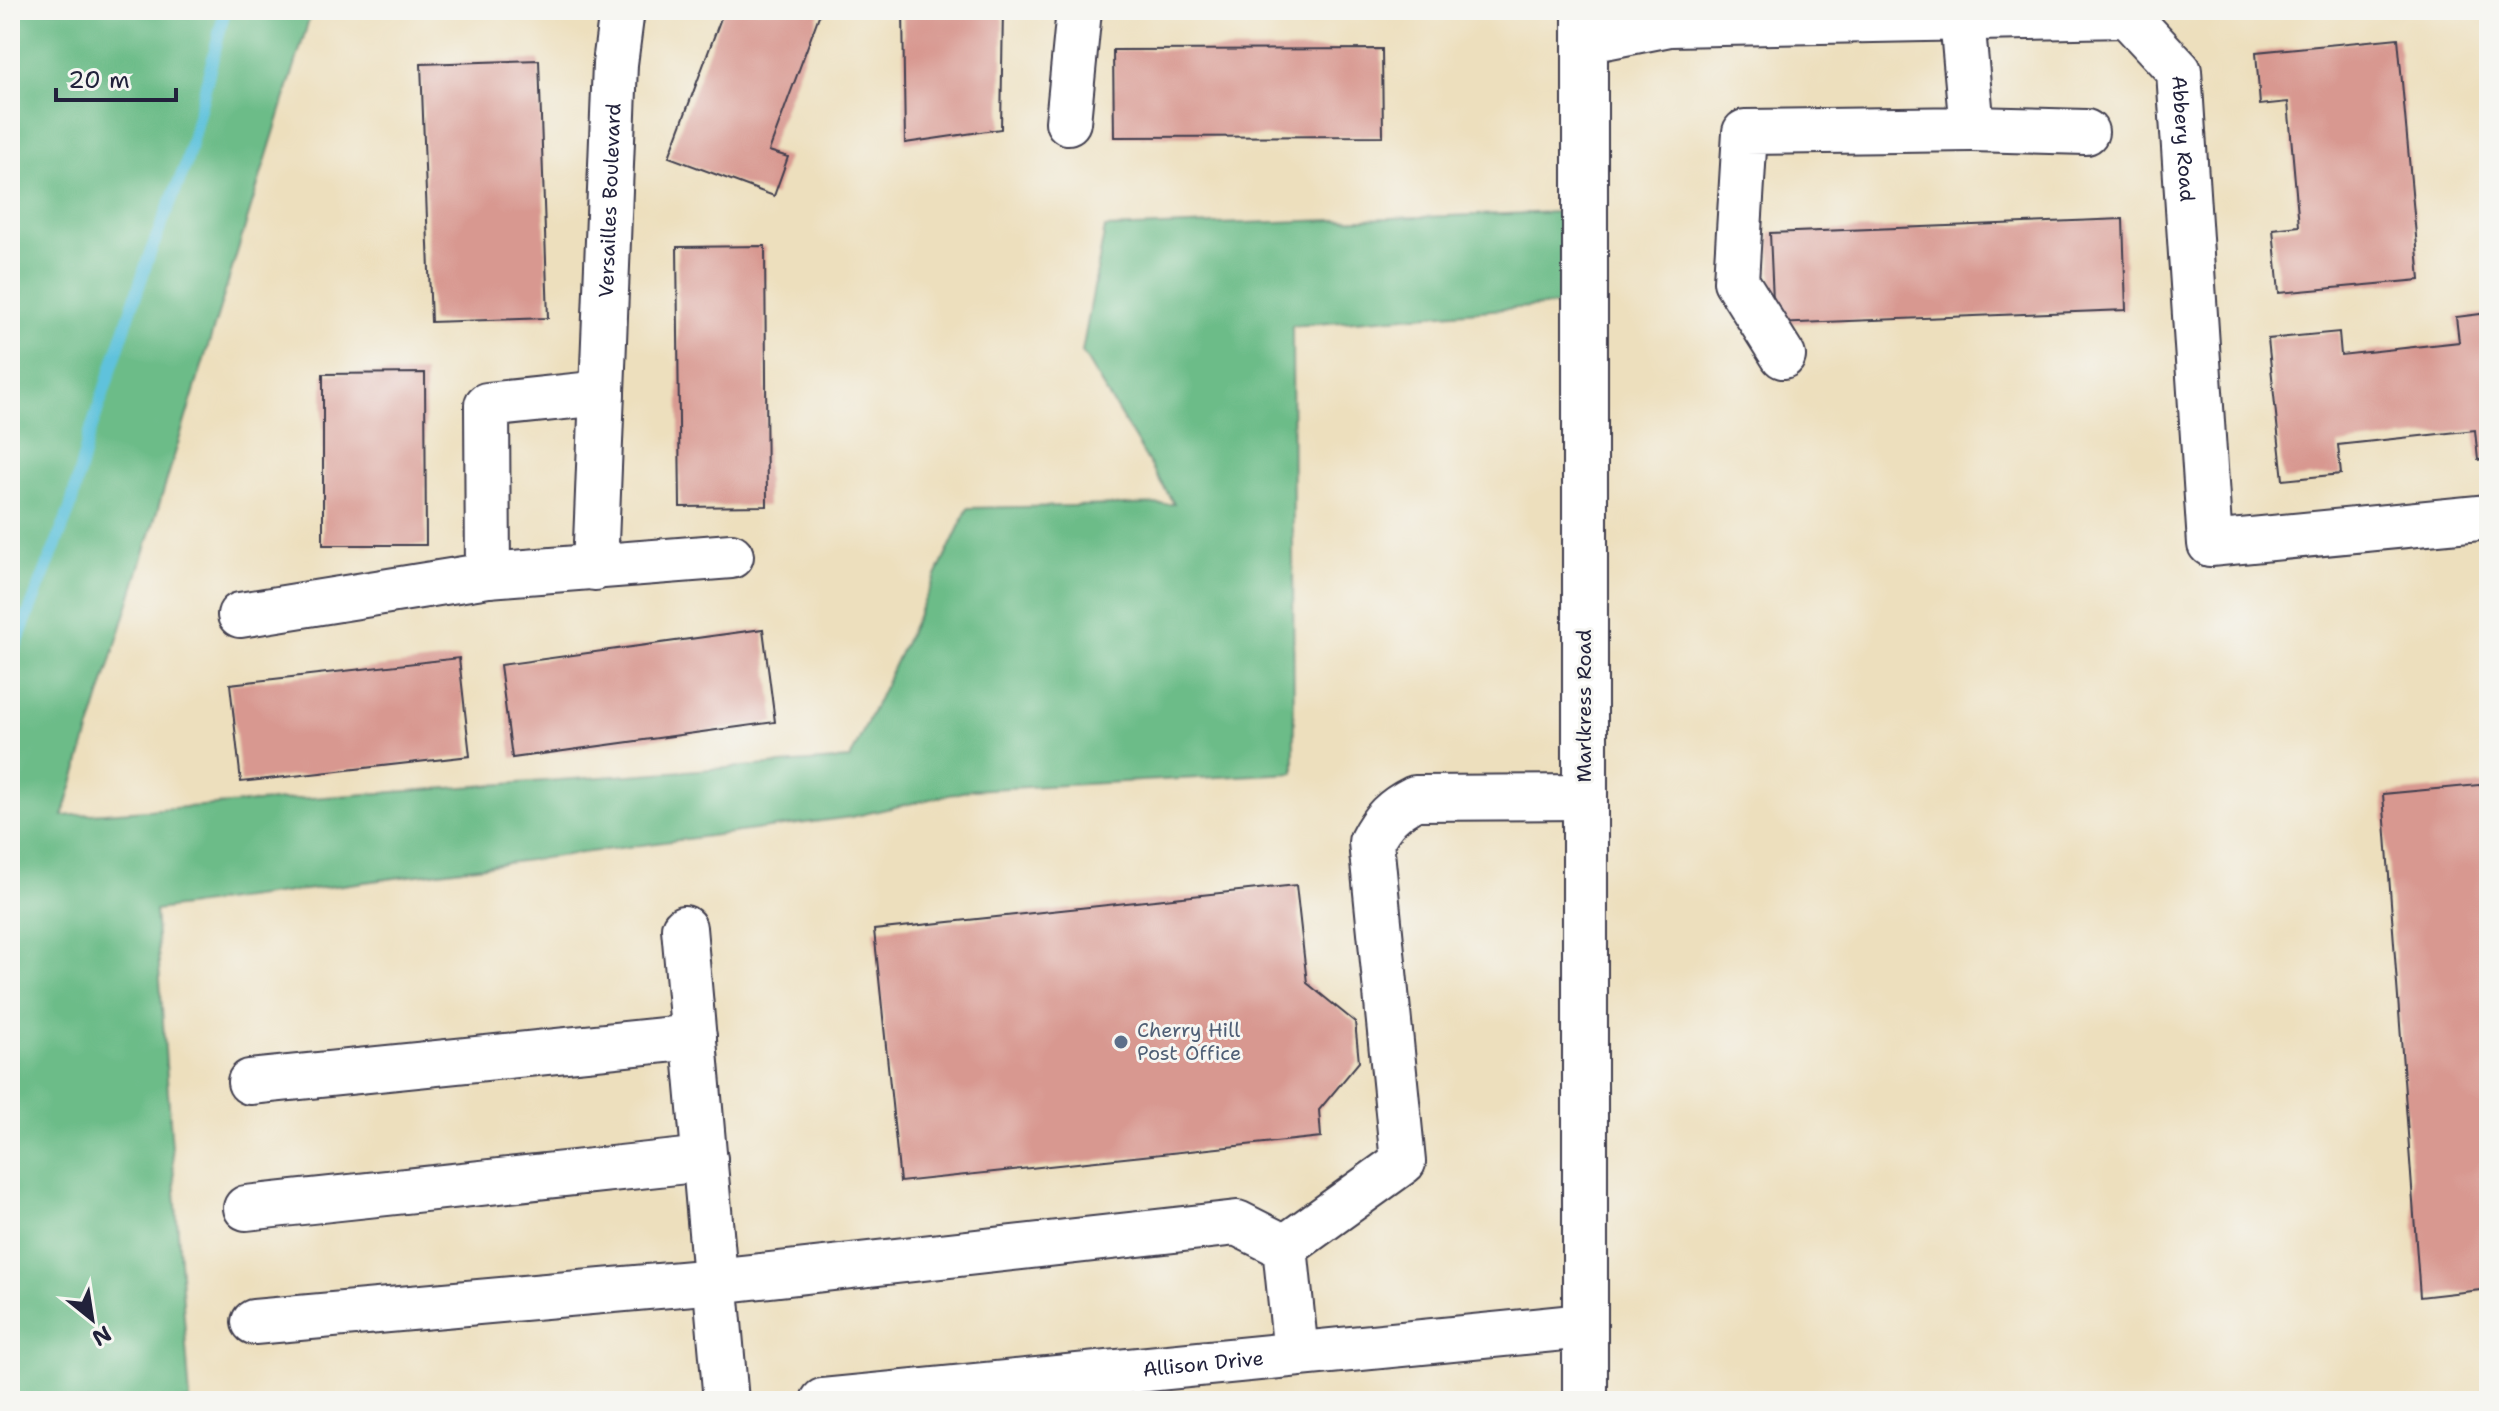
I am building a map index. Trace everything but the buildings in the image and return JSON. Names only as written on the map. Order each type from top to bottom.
[{"type":"street","name":"Versailles Boulevard","points":[[595,568],[615,64],[622,10]]},
{"type":"street","points":[[1068,122],[1079,10]]},
{"type":"street","name":"Abbery Road","points":[[1585,25],[2127,15],[2179,71],[2210,544],[2489,517]]},
{"type":"street","points":[[1962,19],[1972,129]]},
{"type":"street","name":"Marlkress Road","points":[[1585,25],[1585,1401]]},
{"type":"street","points":[[1783,356],[1736,281],[1745,132],[1972,129],[2086,132]]},
{"type":"street","points":[[488,575],[487,405],[602,393]]},
{"type":"street","points":[[240,615],[488,575],[731,556]]},
{"type":"street","points":[[1285,1247],[1403,1162],[1371,842],[1380,823],[1396,808],[1415,798],[1584,797]]},
{"type":"street","points":[[684,928],[726,1401]]},
{"type":"street","points":[[250,1082],[694,1037]]},
{"type":"street","points":[[246,1208],[705,1159]]},
{"type":"street","points":[[254,1322],[715,1281],[1237,1223],[1285,1247]]},
{"type":"street","points":[[1285,1247],[1296,1354]]},
{"type":"street","name":"Allison Drive","points":[[823,1401],[1107,1387],[1296,1354],[1584,1326]]},
{"type":"green space","points":[[10,10],[312,10],[63,816],[850,759],[968,508],[1174,504],[1082,352],[1105,228],[1589,211],[1592,302],[1292,326],[1294,773],[971,790],[851,817],[155,910],[190,1401],[10,1401]]},
{"type":"waterway","points":[[10,660],[70,509],[88,439],[149,256],[186,164],[225,10]]},
{"type":"place","name":"Cherry Hill Post Office","points":[[1121,1042]]}]
